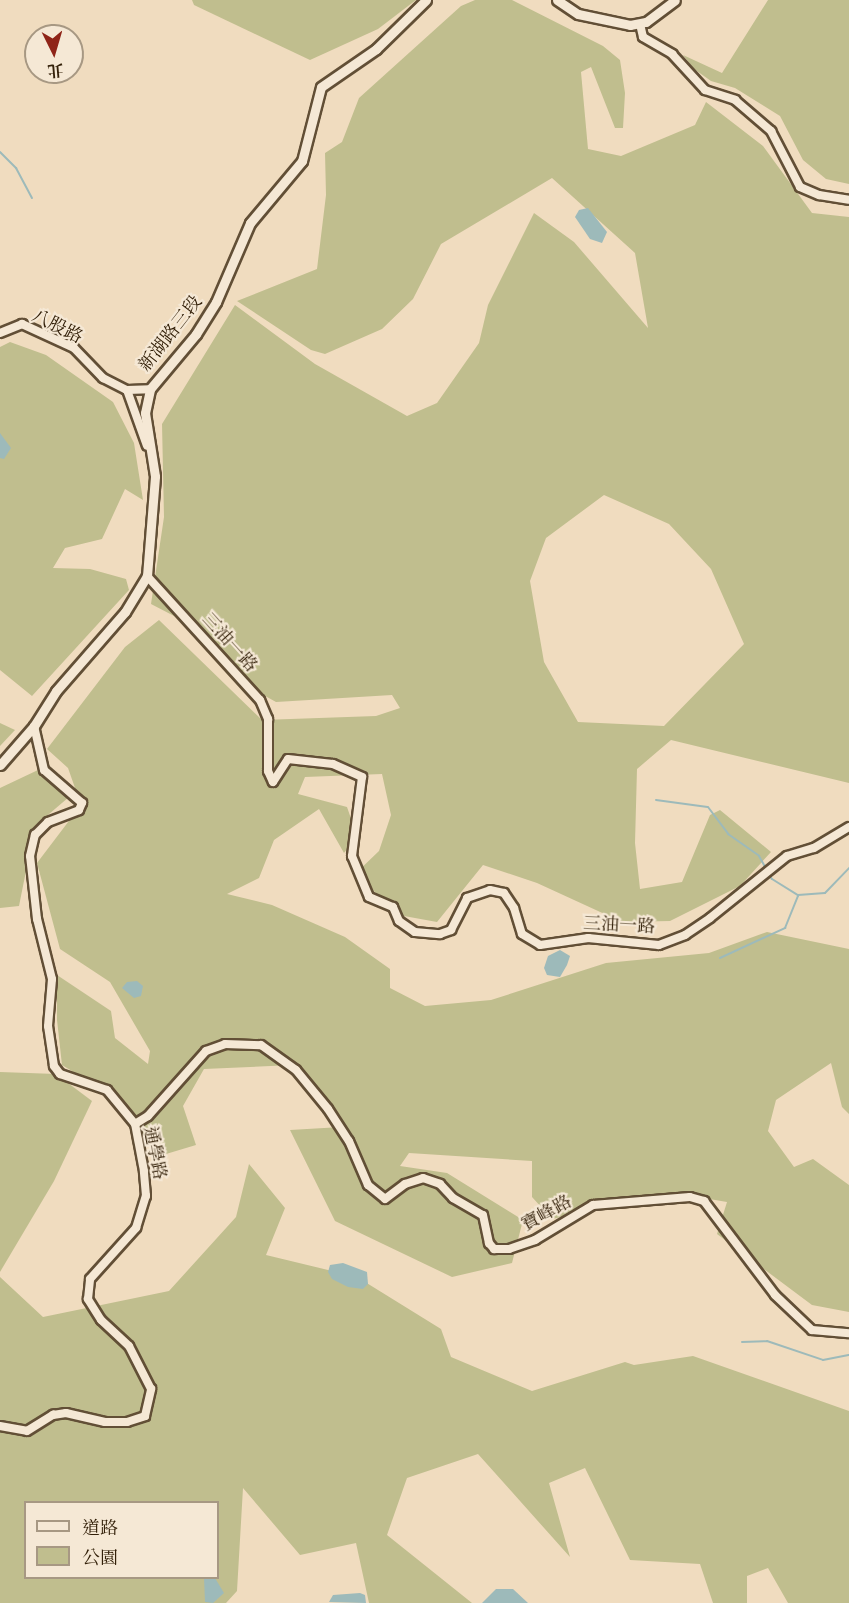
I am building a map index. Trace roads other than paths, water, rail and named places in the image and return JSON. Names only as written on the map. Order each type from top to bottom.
[{"type":"street","name":"新湖路三段","points":[[0,765],[34,726],[56,691],[121,617],[147,576],[155,476],[145,413],[150,389],[196,334],[216,302],[250,223],[302,161],[321,87],[376,49],[426,0]]},
{"type":"street","points":[[557,0],[594,20],[640,24],[675,0]]},
{"type":"street","points":[[640,24],[643,37],[672,54],[705,90],[735,100],[767,127],[778,141],[800,187],[849,200]]},
{"type":"street","name":"八股路","points":[[0,333],[22,324],[74,348],[103,378],[127,390]]},
{"type":"street","points":[[150,389],[127,390],[153,461]]},
{"type":"street","name":"三油一路","points":[[147,576],[260,700],[271,736],[268,778],[277,782],[288,759],[333,764],[362,777],[352,856],[369,897],[393,907],[399,921],[415,932],[440,934],[451,930],[466,898],[490,890],[504,893],[514,908],[522,934],[540,945],[588,938],[659,945],[685,935],[710,918],[787,856],[814,848],[849,827]]},
{"type":"street","name":"通學路","points":[[0,1426],[27,1431],[53,1415],[66,1413],[105,1422],[127,1422],[145,1416],[151,1389],[129,1346],[101,1320],[88,1299],[87,1289],[90,1279],[136,1228],[146,1197],[135,1124],[107,1089],[60,1074],[54,1066],[48,1026],[52,979],[37,919],[30,856],[36,835],[42,828],[80,810],[82,803],[44,770],[34,726]]},
{"type":"street","name":"寶峰路","points":[[135,1124],[148,1116],[206,1051],[225,1044],[261,1045],[296,1070],[328,1109],[349,1141],[368,1185],[385,1199],[405,1184],[423,1178],[440,1184],[453,1198],[483,1215],[489,1243],[494,1249],[509,1249],[535,1240],[593,1205],[697,1199],[704,1201],[776,1295],[812,1330],[849,1333]]},
{"type":"water","points":[[588,208],[607,232],[602,243],[590,239],[575,217],[579,210]]},
{"type":"water","points":[[0,433],[11,448],[4,459],[0,458]]},
{"type":"water","points":[[560,950],[570,956],[567,965],[560,977],[547,975],[544,968],[548,956]]},
{"type":"water","points":[[137,981],[143,986],[141,996],[134,998],[122,988],[127,982]]},
{"type":"water","points":[[343,1263],[367,1272],[368,1284],[363,1289],[348,1287],[332,1279],[328,1272],[330,1265]]},
{"type":"water","points":[[204,1579],[216,1579],[224,1593],[213,1603],[205,1602]]},
{"type":"water","points":[[496,1589],[513,1589],[528,1603],[482,1603]]},
{"type":"water","points":[[360,1593],[365,1595],[366,1603],[329,1602],[333,1595]]},
{"type":"waterway","points":[[0,152],[16,168],[32,198]]},
{"type":"waterway","points":[[656,800],[708,807],[728,834],[759,856],[772,879],[798,895],[825,893],[849,868]]},
{"type":"waterway","points":[[720,958],[785,928],[798,895]]},
{"type":"waterway","points":[[742,1342],[767,1341],[823,1360],[849,1355]]}]
